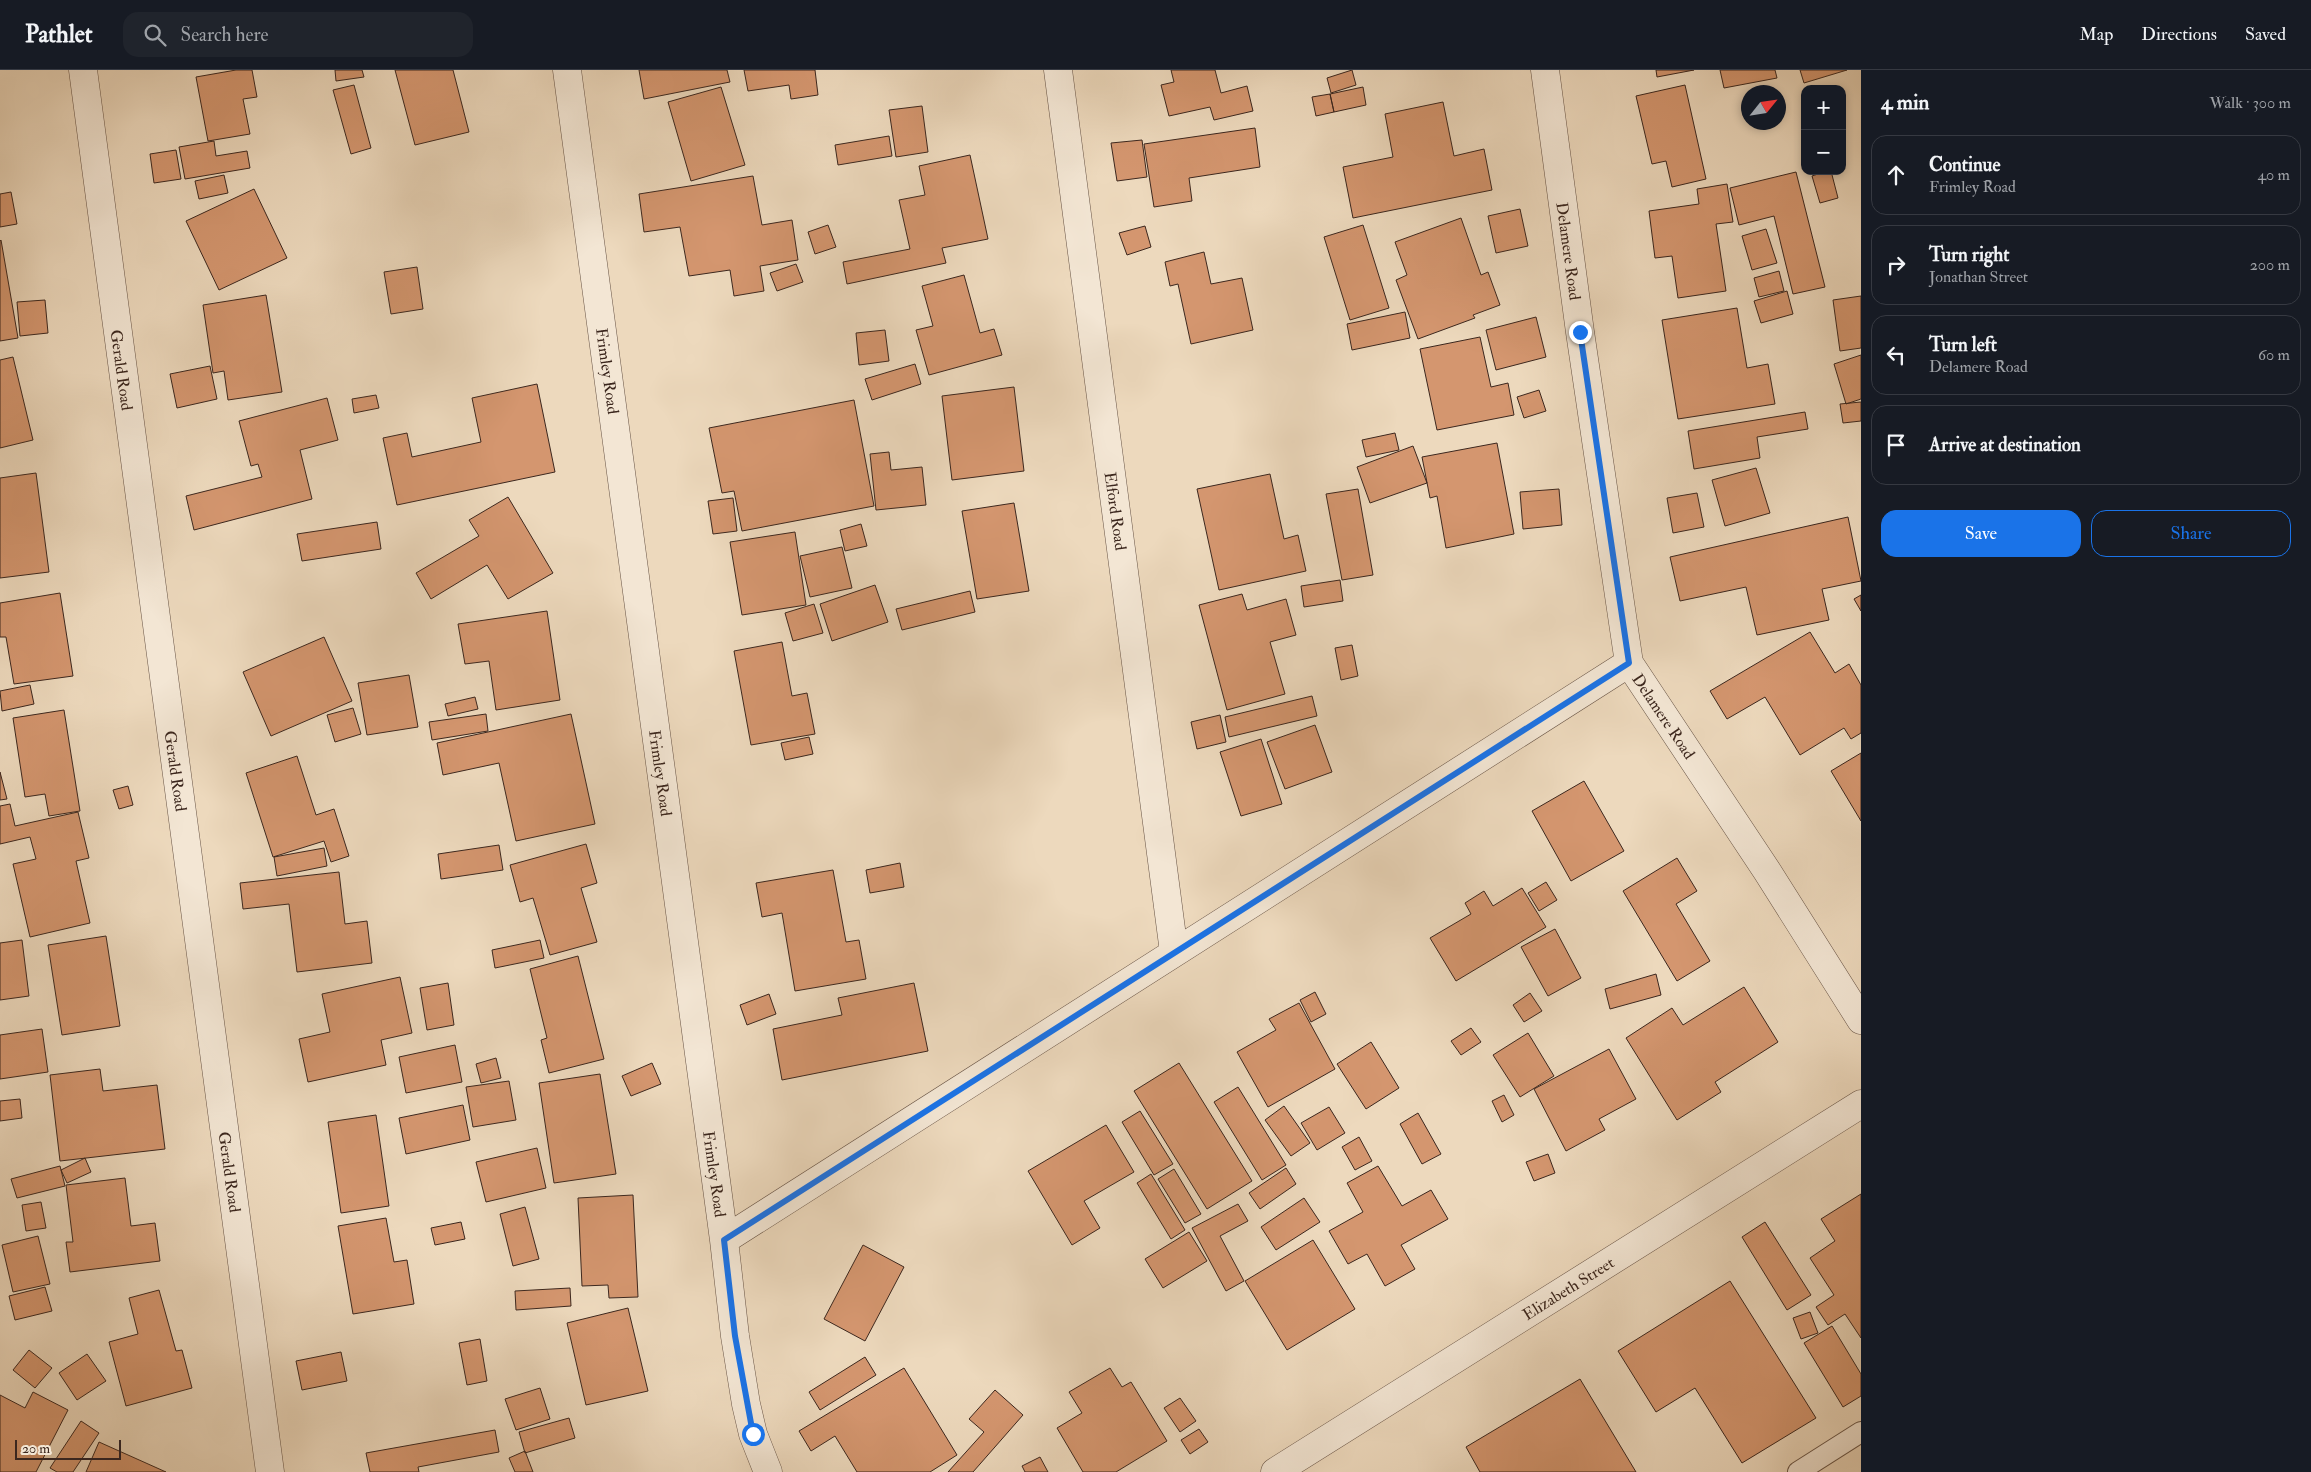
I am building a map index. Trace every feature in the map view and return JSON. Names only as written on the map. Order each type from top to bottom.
[{"type":"street","name":"Gerald Road","points":[[83,70],[270,1472]]},
{"type":"street","name":"Frimley Road","points":[[568,70],[724,1240],[735,1336],[753,1434],[768,1472]]},
{"type":"street","name":"Elford Road","points":[[1058,70],[1174,952]]},
{"type":"street","name":"Delamere Road","points":[[1545,70],[1629,663],[1767,871],[1861,1020]]},
{"type":"street","points":[[724,1240],[1629,663]]},
{"type":"street","name":"Elizabeth Street","points":[[1275,1472],[1861,1104]]},
{"type":"lane","points":[[1798,1472],[1861,1432]]},
{"type":"building","points":[[236,70],[252,70],[257,97],[243,99],[250,134],[208,141],[196,77]]},
{"type":"building","points":[[335,70],[362,70],[364,77],[336,81]]},
{"type":"building","points":[[395,70],[453,70],[469,132],[415,145]]},
{"type":"building","points":[[639,70],[727,70],[730,82],[644,99]]},
{"type":"building","points":[[744,70],[815,70],[818,95],[791,99],[789,85],[748,91]]},
{"type":"building","points":[[1171,70],[1215,70],[1221,93],[1247,86],[1253,111],[1214,120],[1210,107],[1169,116],[1161,85],[1174,82]]},
{"type":"building","points":[[1352,70],[1356,85],[1331,93],[1327,78]]},
{"type":"building","points":[[1656,70],[1694,70],[1657,77]]},
{"type":"building","points":[[1720,70],[1775,70],[1777,78],[1724,88]]},
{"type":"building","points":[[1800,70],[1847,70],[1804,83]]},
{"type":"building","points":[[354,85],[371,148],[351,154],[333,90]]},
{"type":"building","points":[[1685,85],[1706,179],[1672,187],[1666,161],[1652,164],[1636,96]]},
{"type":"building","points":[[721,87],[745,165],[691,181],[668,102]]},
{"type":"building","points":[[1363,87],[1366,105],[1334,112],[1330,94]]},
{"type":"building","points":[[1330,94],[1334,112],[1316,116],[1312,97]]},
{"type":"building","points":[[1443,102],[1454,156],[1484,149],[1492,190],[1353,218],[1343,167],[1393,157],[1385,114]]},
{"type":"building","points":[[922,106],[928,152],[896,157],[889,110]]},
{"type":"building","points":[[1255,128],[1260,167],[1189,178],[1192,201],[1154,207],[1144,144]]},
{"type":"building","points":[[889,136],[892,156],[838,165],[835,145]]},
{"type":"building","points":[[1142,140],[1147,177],[1117,181],[1111,143]]},
{"type":"building","points":[[214,141],[216,156],[247,151],[250,168],[185,179],[179,147]]},
{"type":"building","points":[[176,150],[181,179],[154,183],[150,154]]},
{"type":"building","points":[[970,155],[988,239],[942,248],[946,263],[847,284],[843,262],[910,249],[899,200],[925,195],[919,166]]},
{"type":"building","points":[[1796,172],[1825,287],[1793,294],[1774,216],[1739,225],[1730,188]]},
{"type":"building","points":[[224,175],[228,193],[199,199],[195,181]]},
{"type":"building","points":[[1832,175],[1838,198],[1820,203],[1812,176]]},
{"type":"building","points":[[753,176],[762,225],[792,220],[798,260],[760,266],[764,291],[734,296],[730,270],[689,276],[680,227],[644,232],[639,194]]},
{"type":"building","points":[[1727,184],[1733,222],[1716,224],[1726,291],[1678,298],[1672,256],[1655,258],[1649,211],[1699,204],[1697,189]]},
{"type":"building","points":[[254,189],[287,258],[219,290],[186,221]]},
{"type":"building","points":[[11,192],[17,224],[0,227],[0,194]]},
{"type":"building","points":[[1520,209],[1528,246],[1496,253],[1488,216]]},
{"type":"building","points":[[1461,218],[1481,275],[1488,272],[1500,305],[1473,315],[1475,318],[1418,339],[1396,280],[1407,275],[1395,242]]},
{"type":"building","points":[[828,225],[836,247],[815,254],[808,232]]},
{"type":"building","points":[[1363,225],[1389,308],[1350,320],[1324,237]]},
{"type":"building","points":[[1145,226],[1151,247],[1127,255],[1119,233]]},
{"type":"building","points":[[1766,229],[1777,263],[1752,270],[1742,236]]},
{"type":"building","points":[[0,241],[18,338],[0,341]]},
{"type":"building","points":[[1204,252],[1211,284],[1242,278],[1253,330],[1191,344],[1178,284],[1170,286],[1165,262]]},
{"type":"building","points":[[796,264],[803,282],[777,291],[770,273]]},
{"type":"building","points":[[417,267],[423,309],[391,314],[384,272]]},
{"type":"building","points":[[1779,271],[1784,291],[1759,297],[1754,278]]},
{"type":"building","points":[[964,275],[980,333],[994,329],[1002,355],[929,375],[916,330],[933,326],[922,286]]},
{"type":"building","points":[[1787,291],[1793,314],[1761,323],[1754,301]]},
{"type":"building","points":[[266,295],[282,392],[228,400],[224,371],[213,373],[203,305]]},
{"type":"building","points":[[1861,296],[1861,348],[1840,351],[1833,300]]},
{"type":"building","points":[[45,300],[48,333],[20,336],[17,302]]},
{"type":"building","points":[[1737,308],[1747,368],[1768,364],[1775,404],[1678,419],[1662,320]]},
{"type":"building","points":[[1405,312],[1410,338],[1352,350],[1347,324]]},
{"type":"building","points":[[1536,317],[1546,357],[1496,370],[1486,330]]},
{"type":"building","points":[[885,330],[889,361],[859,365],[856,333]]},
{"type":"building","points":[[1480,337],[1491,387],[1508,383],[1514,415],[1437,430],[1420,349]]},
{"type":"building","points":[[1861,355],[1861,399],[1846,404],[1834,364]]},
{"type":"building","points":[[13,357],[33,440],[0,448],[0,360]]},
{"type":"building","points":[[915,364],[921,384],[872,400],[865,379]]},
{"type":"building","points":[[210,366],[217,399],[177,408],[170,374]]},
{"type":"building","points":[[537,384],[555,472],[397,505],[383,438],[407,433],[412,457],[481,442],[472,398]]},
{"type":"building","points":[[1014,387],[1024,471],[952,480],[942,396]]},
{"type":"building","points":[[1539,390],[1546,411],[1524,418],[1517,397]]},
{"type":"building","points":[[376,395],[379,408],[354,413],[352,399]]},
{"type":"building","points":[[327,398],[338,440],[300,450],[312,499],[194,530],[186,496],[262,477],[258,464],[251,466],[239,421]]},
{"type":"building","points":[[854,400],[874,506],[742,531],[734,491],[722,493],[709,428]]},
{"type":"building","points":[[1861,402],[1861,421],[1843,423],[1840,404]]},
{"type":"building","points":[[1805,412],[1808,429],[1757,437],[1760,458],[1694,469],[1688,431]]},
{"type":"building","points":[[1395,433],[1399,450],[1366,457],[1362,440]]},
{"type":"building","points":[[1497,443],[1514,534],[1446,548],[1437,496],[1430,498],[1422,457]]},
{"type":"building","points":[[1413,446],[1427,483],[1370,503],[1357,467]]},
{"type":"building","points":[[889,452],[891,470],[922,467],[926,505],[876,510],[870,454]]},
{"type":"building","points":[[1756,468],[1770,513],[1725,526],[1712,480]]},
{"type":"building","points":[[36,473],[49,572],[0,578],[0,478]]},
{"type":"building","points":[[1270,474],[1284,539],[1298,535],[1306,571],[1219,590],[1197,489]]},
{"type":"building","points":[[1358,489],[1373,575],[1342,580],[1326,494]]},
{"type":"building","points":[[1559,489],[1562,525],[1523,529],[1520,492]]},
{"type":"building","points":[[1697,493],[1704,527],[1673,533],[1667,498]]},
{"type":"building","points":[[508,497],[553,573],[508,599],[487,565],[431,599],[416,573],[479,536],[469,520]]},
{"type":"building","points":[[733,498],[737,531],[713,534],[708,501]]},
{"type":"building","points":[[1014,503],[1029,591],[977,599],[962,511]]},
{"type":"building","points":[[1848,517],[1861,581],[1822,589],[1829,620],[1757,635],[1746,587],[1680,601],[1670,557]]},
{"type":"building","points":[[377,522],[381,549],[302,561],[297,534]]},
{"type":"building","points":[[861,524],[867,546],[845,551],[840,530]]},
{"type":"building","points":[[795,532],[806,605],[742,615],[730,542]]},
{"type":"building","points":[[842,547],[852,588],[810,597],[800,556]]},
{"type":"building","points":[[1340,580],[1343,601],[1304,607],[1301,586]]},
{"type":"building","points":[[875,585],[888,622],[832,641],[820,604]]},
{"type":"building","points":[[970,591],[975,612],[902,630],[896,609]]},
{"type":"building","points":[[60,593],[73,676],[14,684],[6,637],[0,637],[0,603]]},
{"type":"building","points":[[1242,594],[1247,610],[1286,599],[1296,635],[1270,642],[1285,694],[1227,710],[1199,605]]},
{"type":"building","points":[[1861,595],[1861,611],[1854,599]]},
{"type":"building","points":[[814,604],[823,633],[793,641],[785,613]]},
{"type":"building","points":[[547,611],[560,700],[496,710],[489,661],[465,664],[458,624]]},
{"type":"building","points":[[1810,632],[1835,673],[1849,664],[1861,685],[1861,733],[1851,739],[1844,728],[1800,755],[1765,697],[1727,719],[1710,691]]},
{"type":"building","points":[[324,637],[352,701],[271,736],[243,672]]},
{"type":"building","points":[[782,642],[792,696],[807,693],[815,734],[751,745],[734,651]]},
{"type":"building","points":[[1352,645],[1358,676],[1341,680],[1335,648]]},
{"type":"building","points":[[409,675],[418,727],[367,735],[358,683]]},
{"type":"building","points":[[30,685],[34,704],[2,711],[0,691]]},
{"type":"building","points":[[1312,696],[1317,716],[1229,737],[1225,717]]},
{"type":"building","points":[[475,697],[478,709],[448,716],[445,704]]},
{"type":"building","points":[[353,708],[361,734],[335,742],[327,715]]},
{"type":"building","points":[[64,710],[80,811],[49,816],[45,794],[25,797],[13,718]]},
{"type":"building","points":[[486,714],[488,731],[432,740],[429,722]]},
{"type":"building","points":[[571,714],[595,824],[516,841],[499,763],[443,775],[437,743]]},
{"type":"building","points":[[1220,715],[1226,742],[1197,749],[1191,722]]},
{"type":"building","points":[[1315,725],[1332,772],[1285,789],[1267,742]]},
{"type":"building","points":[[809,737],[813,754],[785,760],[781,743]]},
{"type":"building","points":[[1261,739],[1282,804],[1241,816],[1220,752]]},
{"type":"building","points":[[1861,753],[1861,821],[1831,771]]},
{"type":"building","points":[[297,756],[316,815],[334,809],[349,856],[331,862],[324,841],[273,857],[246,773]]},
{"type":"building","points":[[0,772],[7,799],[0,800]]},
{"type":"building","points":[[1584,781],[1624,851],[1571,881],[1532,811]]},
{"type":"building","points":[[128,786],[133,805],[119,809],[113,790]]},
{"type":"building","points":[[10,804],[15,826],[78,812],[89,858],[76,861],[90,923],[30,937],[13,864],[36,859],[30,837],[0,844],[0,806]]},
{"type":"building","points":[[586,844],[597,883],[581,888],[597,942],[550,955],[533,898],[520,902],[510,865]]},
{"type":"building","points":[[499,845],[503,870],[441,879],[438,854]]},
{"type":"building","points":[[324,848],[327,866],[277,876],[274,857]]},
{"type":"building","points":[[1677,858],[1697,891],[1676,904],[1710,961],[1677,981],[1623,891]]},
{"type":"building","points":[[900,863],[904,887],[870,893],[866,870]]},
{"type":"building","points":[[833,870],[846,942],[859,940],[866,979],[795,991],[782,913],[762,917],[756,883]]},
{"type":"building","points":[[339,872],[345,924],[367,921],[372,963],[297,972],[289,904],[243,909],[240,883]]},
{"type":"building","points":[[1546,882],[1557,900],[1539,911],[1528,893]]},
{"type":"building","points":[[1522,888],[1546,927],[1456,981],[1430,938],[1471,914],[1465,903],[1484,891],[1493,906]]},
{"type":"building","points":[[1555,929],[1581,978],[1548,996],[1521,947]]},
{"type":"building","points":[[106,936],[120,1026],[62,1035],[48,945]]},
{"type":"building","points":[[22,940],[29,996],[0,1000],[0,943]]},
{"type":"building","points":[[540,940],[544,958],[495,968],[492,950]]},
{"type":"building","points":[[578,956],[604,1059],[549,1073],[541,1040],[547,1038],[530,969]]},
{"type":"building","points":[[1656,974],[1661,995],[1610,1009],[1605,989]]},
{"type":"building","points":[[400,977],[412,1033],[381,1040],[386,1065],[308,1082],[299,1039],[330,1032],[322,994]]},
{"type":"building","points":[[448,983],[454,1025],[427,1030],[420,988]]},
{"type":"building","points":[[914,983],[928,1051],[782,1080],[773,1029],[842,1015],[838,998]]},
{"type":"building","points":[[1744,987],[1778,1042],[1715,1082],[1721,1092],[1677,1120],[1626,1038],[1672,1008],[1683,1025]]},
{"type":"building","points":[[1315,992],[1326,1014],[1311,1022],[1300,1000]]},
{"type":"building","points":[[1530,993],[1542,1011],[1524,1022],[1513,1005]]},
{"type":"building","points":[[769,994],[776,1014],[747,1025],[740,1005]]},
{"type":"building","points":[[1299,1003],[1335,1069],[1268,1107],[1237,1052],[1276,1030],[1269,1019]]},
{"type":"building","points":[[1471,1028],[1481,1042],[1461,1055],[1451,1041]]},
{"type":"building","points":[[42,1029],[48,1072],[0,1079],[0,1035]]},
{"type":"building","points":[[1528,1033],[1554,1076],[1520,1097],[1493,1055]]},
{"type":"building","points":[[1371,1042],[1399,1088],[1366,1109],[1337,1064]]},
{"type":"building","points":[[455,1045],[462,1082],[406,1093],[399,1057]]},
{"type":"building","points":[[1609,1049],[1636,1099],[1599,1119],[1605,1130],[1566,1151],[1534,1089]]},
{"type":"building","points":[[496,1058],[501,1078],[481,1083],[476,1064]]},
{"type":"building","points":[[652,1063],[661,1084],[631,1096],[622,1076]]},
{"type":"building","points":[[1179,1063],[1252,1181],[1207,1209],[1134,1091]]},
{"type":"building","points":[[100,1069],[103,1091],[157,1085],[165,1149],[60,1161],[50,1075]]},
{"type":"building","points":[[600,1074],[616,1174],[554,1183],[539,1083]]},
{"type":"building","points":[[509,1081],[516,1120],[473,1127],[466,1087]]},
{"type":"building","points":[[1238,1087],[1286,1165],[1262,1180],[1214,1102]]},
{"type":"building","points":[[1504,1095],[1514,1115],[1502,1122],[1492,1101]]},
{"type":"building","points":[[20,1099],[22,1118],[0,1121],[0,1101]]},
{"type":"building","points":[[463,1105],[470,1140],[406,1154],[399,1118]]},
{"type":"building","points":[[1284,1106],[1310,1143],[1291,1156],[1265,1120]]},
{"type":"building","points":[[1329,1107],[1345,1133],[1317,1150],[1301,1123]]},
{"type":"building","points":[[1140,1111],[1173,1164],[1154,1175],[1122,1122]]},
{"type":"building","points":[[1418,1113],[1441,1154],[1422,1164],[1400,1124]]},
{"type":"building","points":[[376,1115],[389,1206],[341,1213],[328,1122]]},
{"type":"building","points":[[1106,1125],[1134,1172],[1084,1201],[1100,1228],[1072,1245],[1028,1171]]},
{"type":"building","points":[[1359,1137],[1372,1161],[1355,1170],[1342,1147]]},
{"type":"building","points":[[537,1148],[546,1188],[486,1202],[476,1162]]},
{"type":"building","points":[[1548,1154],[1555,1173],[1534,1181],[1526,1162]]},
{"type":"building","points":[[85,1158],[91,1172],[67,1183],[61,1170]]},
{"type":"building","points":[[60,1166],[65,1186],[17,1198],[11,1179]]},
{"type":"building","points":[[1378,1166],[1402,1206],[1431,1190],[1448,1219],[1401,1245],[1415,1269],[1385,1286],[1367,1254],[1348,1264],[1329,1231],[1363,1212],[1347,1183]]},
{"type":"building","points":[[1286,1168],[1296,1184],[1260,1209],[1249,1193]]},
{"type":"building","points":[[1174,1169],[1201,1214],[1185,1223],[1158,1179]]},
{"type":"building","points":[[1151,1174],[1185,1230],[1171,1239],[1137,1183]]},
{"type":"building","points":[[125,1178],[131,1226],[155,1223],[160,1261],[70,1272],[66,1242],[73,1242],[66,1185]]},
{"type":"building","points":[[1861,1194],[1861,1338],[1845,1314],[1828,1325],[1816,1307],[1834,1295],[1810,1258],[1835,1241],[1821,1219]]},
{"type":"building","points":[[633,1195],[638,1297],[609,1298],[608,1285],[582,1286],[578,1198]]},
{"type":"building","points":[[1304,1198],[1320,1222],[1276,1250],[1261,1227]]},
{"type":"building","points":[[41,1202],[46,1228],[26,1231],[22,1205]]},
{"type":"building","points":[[1238,1204],[1248,1221],[1220,1236],[1244,1281],[1226,1291],[1192,1228]]},
{"type":"building","points":[[525,1207],[539,1259],[513,1266],[500,1214]]},
{"type":"building","points":[[386,1218],[394,1262],[407,1260],[414,1304],[353,1314],[338,1226]]},
{"type":"building","points":[[461,1222],[465,1239],[435,1245],[431,1228]]},
{"type":"building","points":[[1765,1222],[1811,1295],[1787,1310],[1742,1237]]},
{"type":"building","points":[[1189,1232],[1207,1261],[1163,1288],[1145,1259]]},
{"type":"building","points":[[38,1236],[50,1284],[13,1292],[2,1245]]},
{"type":"building","points":[[1313,1240],[1355,1309],[1287,1350],[1245,1281]]},
{"type":"building","points":[[863,1245],[904,1267],[865,1341],[824,1319]]},
{"type":"building","points":[[1730,1281],[1816,1418],[1742,1463],[1695,1388],[1656,1412],[1618,1351]]},
{"type":"building","points":[[45,1287],[52,1311],[15,1320],[9,1296]]},
{"type":"building","points":[[570,1288],[571,1306],[516,1310],[515,1291]]},
{"type":"building","points":[[159,1290],[176,1351],[182,1350],[192,1388],[126,1406],[109,1342],[138,1334],[129,1298]]},
{"type":"building","points":[[628,1308],[648,1391],[586,1405],[567,1323]]},
{"type":"building","points":[[1810,1312],[1818,1333],[1801,1339],[1793,1318]]},
{"type":"building","points":[[1832,1326],[1861,1374],[1861,1396],[1843,1407],[1804,1343]]},
{"type":"building","points":[[480,1339],[487,1381],[467,1385],[459,1343]]},
{"type":"building","points":[[29,1350],[52,1368],[35,1388],[13,1370]]},
{"type":"building","points":[[341,1352],[347,1381],[302,1390],[296,1361]]},
{"type":"building","points":[[87,1354],[106,1381],[77,1400],[59,1373]]},
{"type":"building","points":[[865,1357],[876,1375],[820,1410],[809,1392]]},
{"type":"building","points":[[904,1368],[957,1455],[930,1472],[857,1472],[835,1436],[811,1451],[799,1431]]},
{"type":"building","points":[[1110,1368],[1122,1387],[1131,1382],[1167,1441],[1116,1472],[1083,1472],[1057,1428],[1082,1413],[1069,1392]]},
{"type":"building","points":[[1580,1379],[1636,1472],[1480,1472],[1466,1447]]},
{"type":"building","points":[[540,1388],[550,1419],[516,1430],[505,1399]]},
{"type":"building","points":[[995,1390],[1023,1415],[973,1472],[948,1472],[984,1432],[969,1419]]},
{"type":"building","points":[[33,1392],[68,1410],[36,1472],[0,1472],[0,1395],[25,1408]]},
{"type":"building","points":[[1180,1398],[1196,1421],[1180,1432],[1164,1408]]},
{"type":"building","points":[[569,1418],[575,1438],[525,1453],[519,1432]]},
{"type":"building","points":[[81,1421],[99,1433],[73,1472],[57,1472],[50,1468]]},
{"type":"building","points":[[1199,1429],[1208,1442],[1190,1454],[1181,1440]]},
{"type":"building","points":[[495,1430],[499,1452],[418,1467],[419,1472],[370,1472],[366,1453]]},
{"type":"building","points":[[99,1442],[166,1472],[86,1472]]},
{"type":"building","points":[[525,1451],[533,1472],[515,1472],[509,1458]]},
{"type":"building","points":[[1040,1457],[1048,1472],[1025,1472],[1022,1466]]},
{"type":"route","points":[[753,1434],[735,1336],[724,1240],[1629,663],[1580,332]]}]
